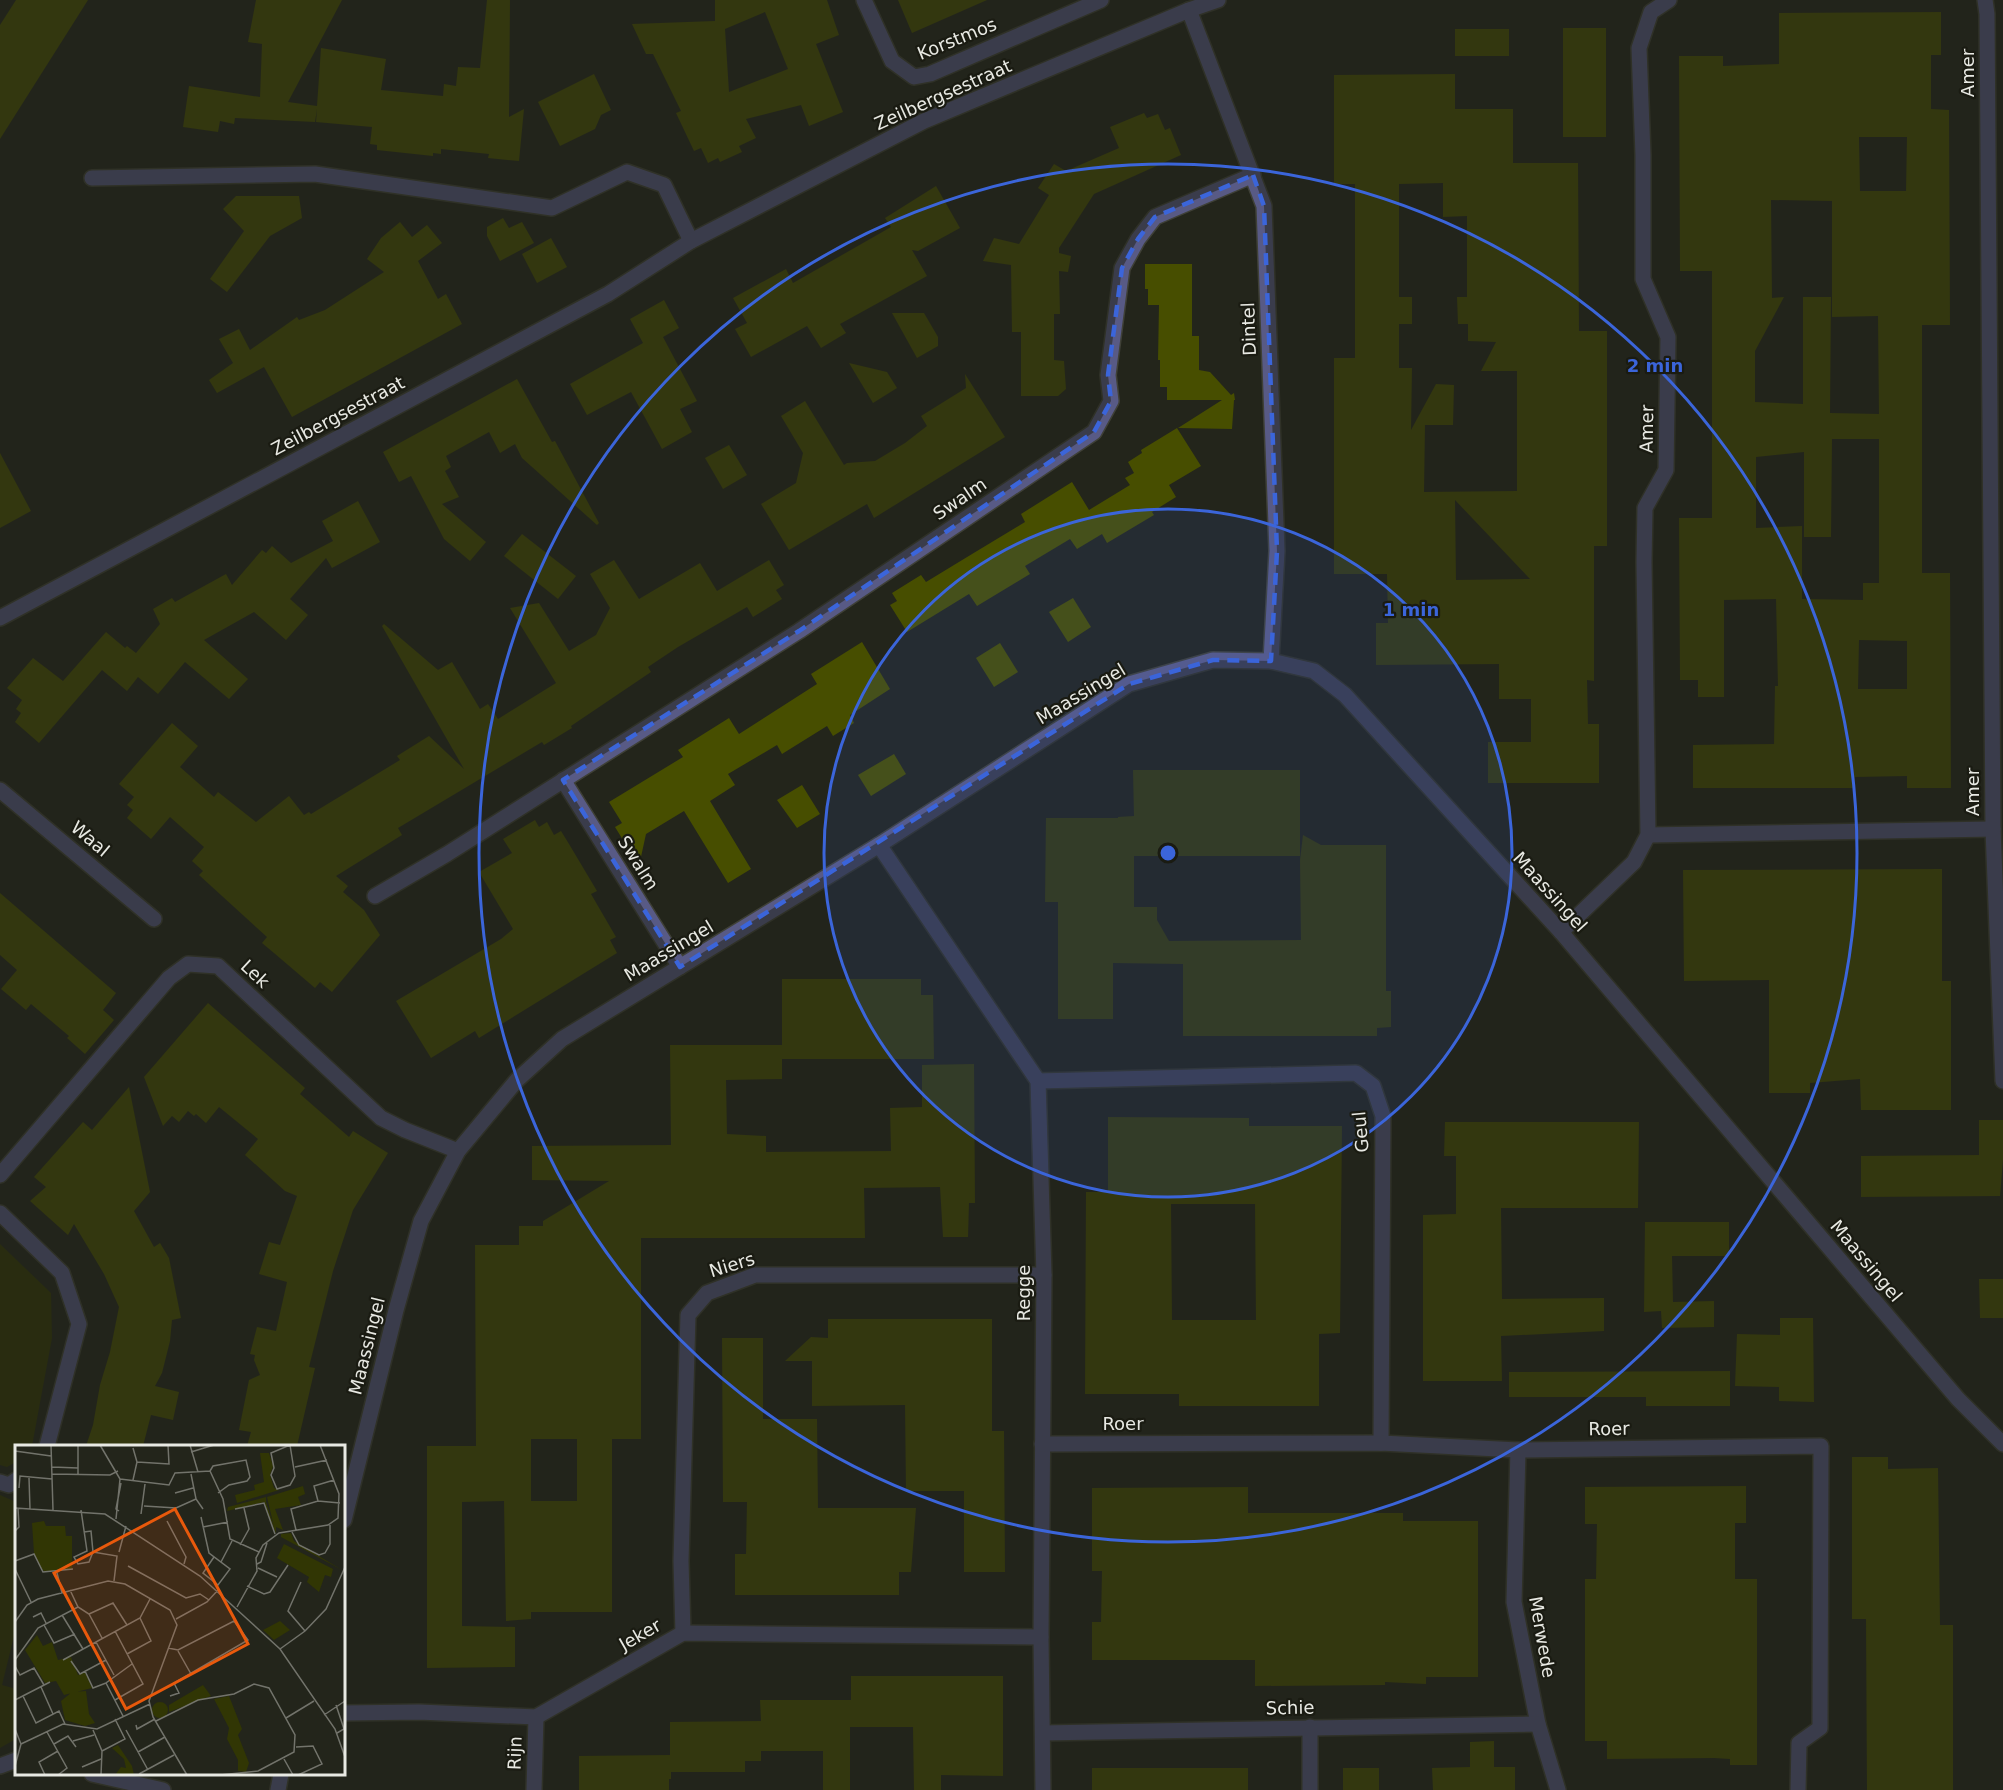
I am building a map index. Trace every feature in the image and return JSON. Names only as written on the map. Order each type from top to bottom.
[{"type":"street","name":"Korstmos","points":[[864,0],[892,61],[914,77],[930,74],[1101,0]]},
{"type":"street","name":"Zeilbergsestraat","points":[[0,618],[608,294],[691,241],[924,121],[1218,0]]},
{"type":"street","name":"Amer","points":[[1561,932],[1634,862],[1648,835],[1645,508],[1666,470],[1668,337],[1643,279],[1643,155],[1639,48],[1651,12],[1669,0]]},
{"type":"street","name":"Amer","points":[[1985,0],[1988,37],[1993,829],[2003,1081]]},
{"type":"street","name":"Dintel","points":[[1190,10],[1264,206],[1277,551],[1271,661]]},
{"type":"street","points":[[92,178],[315,174],[552,208],[627,171],[664,185],[691,241]]},
{"type":"street","name":"Swalm","points":[[375,896],[447,854],[799,631],[1094,432],[1111,401],[1108,375],[1122,268],[1138,239],[1155,217],[1253,175]]},
{"type":"street","name":"Maassingel","points":[[345,1516],[396,1310],[421,1221],[458,1151],[517,1080],[562,1039],[879,845],[1129,684],[1213,660],[1271,661],[1314,671],[1346,694],[1561,932],[1958,1399],[2003,1444]]},
{"type":"street","name":"Swalm","points":[[563,780],[680,967]]},
{"type":"street","name":"Waal","points":[[0,790],[154,919]]},
{"type":"street","name":"Amer","points":[[1648,835],[1993,829]]},
{"type":"street","points":[[879,845],[1038,1081]]},
{"type":"street","name":"Lek","points":[[0,1175],[169,978],[188,963],[218,966],[381,1118],[458,1151]]},
{"type":"street","name":"Geul","points":[[1038,1081],[1356,1073],[1373,1086],[1383,1116],[1381,1443]]},
{"type":"street","name":"Regge","points":[[1038,1081],[1044,1275],[1041,1637],[1043,1790]]},
{"type":"street","points":[[0,1213],[62,1273],[79,1324],[47,1445]]},
{"type":"street","name":"Niers","points":[[683,1633],[681,1561],[688,1315],[707,1293],[755,1275],[1044,1275]]},
{"type":"street","name":"Roer","points":[[1042,1444],[1381,1443],[1518,1450],[1821,1446],[1820,1728],[1799,1743],[1798,1790]]},
{"type":"street","name":"Merwede","points":[[1518,1450],[1514,1602],[1538,1724],[1558,1790]]},
{"type":"street","points":[[0,1482],[9,1485],[15,1481]]},
{"type":"street","name":"Jeker","points":[[536,1717],[683,1633],[1041,1637]]},
{"type":"street","points":[[345,1713],[419,1712],[536,1717]]},
{"type":"street","name":"Rijn","points":[[534,1790],[536,1717]]},
{"type":"street","name":"Schie","points":[[1043,1733],[1538,1724]]},
{"type":"street","points":[[1310,1727],[1310,1790]]},
{"type":"street","points":[[0,1766],[15,1760]]},
{"type":"street","points":[[101,1775],[163,1790]]},
{"type":"street","points":[[278,1790],[282,1775]]},
{"type":"highlighted area","points":[[1253,175],[1264,206],[1277,551],[1271,661],[1213,660],[1129,684],[680,967],[563,780],[799,631],[1094,432],[1111,401],[1108,375],[1122,268],[1138,239],[1155,217]]},
{"type":"green space","points":[[0,1244],[51,1293],[52,1338],[32,1445],[15,1445],[15,1463],[7,1467],[0,1465]]},
{"type":"green space","points":[[0,1495],[15,1502],[15,1632],[2,1685],[15,1689],[15,1734],[14,1740],[0,1748]]},
{"type":"building","points":[[16,0],[88,0],[0,139],[0,25]]},
{"type":"building","points":[[256,0],[342,0],[288,102],[317,106],[321,48],[386,59],[381,90],[443,96],[444,84],[456,86],[458,67],[480,68],[487,0],[510,0],[509,117],[524,109],[519,161],[488,158],[489,154],[441,149],[441,154],[433,153],[433,156],[377,150],[377,145],[370,144],[372,127],[316,122],[317,109],[315,122],[235,118],[234,124],[220,121],[218,132],[183,127],[189,86],[260,97],[262,44],[248,42]]},
{"type":"building","points":[[715,0],[827,0],[839,35],[816,44],[843,112],[809,126],[801,105],[746,119],[756,138],[739,146],[742,152],[720,162],[718,158],[708,163],[701,148],[694,151],[676,113],[681,111],[653,54],[646,54],[632,24],[715,21]],"holes":[[[765,12],[788,69],[729,92],[725,29]]]},
{"type":"building","points":[[898,0],[987,0],[912,33]]},
{"type":"building","points":[[1941,12],[1941,55],[1931,55],[1931,109],[1949,110],[1950,325],[1922,325],[1922,573],[1950,573],[1951,788],[1907,788],[1907,776],[1855,777],[1855,788],[1693,788],[1693,745],[1774,744],[1775,686],[1778,686],[1776,599],[1724,600],[1724,697],[1698,697],[1698,680],[1680,680],[1679,518],[1712,518],[1712,271],[1680,271],[1679,56],[1723,56],[1723,66],[1779,64],[1779,13]],"holes":[[[1859,137],[1907,137],[1906,191],[1860,191]],[[1771,200],[1832,201],[1832,317],[1878,316],[1879,414],[1830,413],[1831,297],[1803,297],[1803,404],[1755,402],[1755,351],[1784,297],[1772,298]],[[1832,439],[1879,439],[1879,583],[1863,583],[1863,600],[1802,599],[1802,526],[1756,528],[1756,457],[1804,452],[1804,537],[1831,537]],[[1859,640],[1907,641],[1907,689],[1858,689]]]},
{"type":"building","points":[[1563,28],[1606,28],[1606,137],[1563,137]]},
{"type":"building","points":[[1455,29],[1509,29],[1509,56],[1455,56]]},
{"type":"building","points":[[594,74],[611,110],[601,115],[595,129],[560,146],[538,102]]},
{"type":"building","points":[[1455,74],[1455,109],[1513,109],[1513,163],[1578,163],[1579,331],[1607,331],[1607,546],[1594,546],[1594,681],[1587,680],[1588,724],[1599,724],[1599,783],[1488,783],[1488,742],[1531,742],[1531,699],[1499,699],[1499,664],[1376,665],[1376,623],[1388,623],[1387,574],[1334,574],[1334,358],[1355,358],[1355,184],[1334,184],[1334,75]],"holes":[[[1443,183],[1443,217],[1467,216],[1467,297],[1457,297],[1458,324],[1468,324],[1468,341],[1496,342],[1481,371],[1517,371],[1517,491],[1424,492],[1425,425],[1453,425],[1454,385],[1436,384],[1411,430],[1412,368],[1399,368],[1399,324],[1412,324],[1412,297],[1399,297],[1399,184]],[[1455,500],[1530,579],[1456,580]]]},
{"type":"building","points":[[1144,113],[1147,118],[1158,114],[1165,130],[1170,128],[1181,155],[1094,194],[1059,248],[1059,253],[1071,256],[1068,272],[1059,271],[1060,314],[1054,314],[1054,360],[1064,361],[1066,389],[1058,396],[1021,396],[1021,332],[1012,332],[1011,265],[983,261],[994,238],[1019,244],[1049,195],[1038,188],[1054,164],[1066,171],[1119,148],[1110,127]]},
{"type":"building","points":[[936,186],[960,228],[918,251],[912,250],[927,276],[840,324],[846,333],[821,348],[807,326],[751,357],[735,329],[747,323],[733,298],[786,269],[793,283],[891,227],[885,218]]},
{"type":"building","points":[[236,196],[299,196],[302,218],[270,236],[227,292],[210,279],[244,231],[223,209]]},
{"type":"building","points":[[503,218],[509,228],[522,222],[534,243],[500,261],[487,236],[487,227]]},
{"type":"building","points":[[400,222],[412,237],[427,225],[442,243],[418,261],[438,299],[446,294],[462,324],[292,417],[264,367],[217,393],[209,380],[233,363],[219,339],[239,329],[250,350],[297,317],[299,320],[325,310],[384,272],[367,259],[381,238]]},
{"type":"building","points":[[551,238],[567,267],[537,283],[522,254]]},
{"type":"building","points":[[1145,264],[1192,264],[1192,336],[1199,336],[1199,370],[1210,372],[1231,395],[1234,393],[1232,429],[1178,428],[1222,400],[1167,400],[1167,387],[1160,387],[1159,305],[1148,305],[1148,289],[1145,289]]},
{"type":"building","points":[[664,300],[679,328],[663,337],[697,401],[680,409],[692,432],[662,449],[631,392],[587,415],[570,384],[643,343],[630,319]]},
{"type":"building","points":[[892,313],[924,313],[938,337],[938,346],[917,358]]},
{"type":"building","points":[[849,363],[887,372],[897,388],[873,403]]},
{"type":"building","points":[[965,374],[1005,437],[874,518],[867,504],[789,550],[761,504],[796,483],[803,453],[781,416],[805,401],[844,465],[875,461],[905,443],[927,426],[921,416],[966,388]]},
{"type":"building","points":[[517,379],[552,442],[555,441],[599,523],[597,525],[522,458],[515,444],[500,453],[489,432],[446,456],[451,467],[445,471],[459,497],[442,504],[486,542],[470,561],[444,539],[411,476],[399,482],[383,452]]},
{"type":"building","points":[[1177,428],[1201,466],[1169,485],[1176,497],[1152,512],[1154,515],[1107,543],[1102,534],[1077,549],[1070,539],[1025,566],[1030,574],[977,606],[969,594],[907,632],[890,605],[897,601],[892,593],[921,575],[926,582],[1025,522],[1021,514],[1072,482],[1089,510],[1130,485],[1125,478],[1134,473],[1128,462],[1142,453],[1141,450]]},
{"type":"building","points":[[729,445],[747,475],[723,489],[705,458]]},
{"type":"building","points":[[0,453],[31,511],[0,528]]},
{"type":"building","points":[[358,501],[380,542],[332,568],[326,558],[290,599],[308,615],[286,640],[254,612],[204,640],[248,679],[229,699],[185,662],[158,694],[138,677],[127,691],[102,670],[39,743],[15,722],[21,713],[16,709],[22,700],[7,688],[33,658],[63,681],[106,632],[125,648],[127,646],[136,653],[160,624],[153,609],[172,598],[175,602],[226,574],[232,585],[262,550],[266,553],[272,546],[291,563],[333,541],[322,521]]},
{"type":"building","points":[[522,534],[576,576],[558,599],[504,556]]},
{"type":"building","points":[[614,560],[639,599],[700,563],[717,591],[769,560],[784,585],[776,590],[782,599],[753,617],[747,607],[678,647],[648,667],[651,672],[571,726],[572,728],[544,745],[542,742],[398,828],[402,835],[336,876],[348,886],[343,892],[364,910],[380,935],[332,992],[320,982],[315,988],[262,943],[267,937],[199,875],[203,871],[192,861],[204,847],[170,817],[151,839],[127,818],[133,810],[127,805],[134,797],[119,784],[172,723],[198,746],[180,767],[214,797],[218,792],[256,822],[289,796],[304,815],[309,812],[311,814],[400,760],[397,756],[429,736],[464,769],[382,626],[384,624],[438,670],[452,662],[480,709],[488,704],[498,719],[556,683],[510,608],[539,603],[569,651],[596,635],[610,608],[590,574]]},
{"type":"building","points":[[1073,598],[1091,627],[1068,642],[1049,612]]},
{"type":"building","points":[[862,642],[890,689],[850,715],[854,723],[833,736],[827,726],[782,754],[777,745],[728,774],[735,785],[710,801],[751,869],[728,883],[684,811],[646,834],[639,866],[615,827],[622,823],[609,802],[683,757],[678,750],[729,718],[739,734],[817,684],[811,674]]},
{"type":"building","points":[[1000,643],[1018,672],[994,687],[976,658]]},
{"type":"building","points":[[894,754],[906,774],[871,796],[858,775]]},
{"type":"building","points":[[1133,770],[1300,770],[1300,856],[1134,856],[1134,907],[1157,907],[1157,920],[1169,941],[1301,940],[1300,860],[1303,835],[1321,845],[1386,845],[1386,991],[1391,991],[1391,1027],[1377,1028],[1377,1036],[1183,1036],[1183,964],[1113,963],[1113,1019],[1058,1019],[1058,902],[1045,902],[1046,818],[1134,816]]},
{"type":"building","points":[[802,785],[820,814],[797,828],[777,800]]},
{"type":"building","points":[[535,820],[539,827],[547,822],[554,835],[561,831],[597,891],[591,894],[616,937],[610,940],[617,953],[479,1038],[475,1031],[431,1058],[396,1001],[501,939],[513,929],[479,872],[512,853],[503,839]]},
{"type":"building","points":[[1942,869],[1942,981],[1951,981],[1951,1110],[1861,1110],[1860,1079],[1810,1083],[1810,1093],[1769,1093],[1769,980],[1684,981],[1683,870]]},
{"type":"building","points":[[0,893],[116,993],[103,1010],[114,1020],[85,1054],[67,1038],[69,1036],[31,1004],[26,1010],[1,989],[17,970],[0,955]]},
{"type":"building","points":[[782,979],[921,979],[921,995],[933,995],[934,1059],[782,1059]]},
{"type":"building","points":[[208,1003],[305,1088],[300,1094],[349,1137],[353,1131],[388,1153],[353,1210],[333,1271],[309,1367],[315,1368],[297,1445],[247,1445],[251,1432],[239,1430],[249,1380],[260,1375],[254,1360],[255,1355],[250,1354],[257,1327],[276,1331],[287,1282],[259,1274],[269,1242],[280,1245],[297,1196],[285,1191],[245,1155],[258,1139],[219,1107],[206,1123],[196,1114],[194,1116],[188,1111],[179,1122],[172,1116],[163,1126],[144,1077]]},
{"type":"building","points":[[670,1045],[782,1045],[782,1079],[726,1080],[727,1134],[766,1136],[766,1152],[891,1151],[890,1108],[922,1107],[922,1065],[974,1064],[975,1203],[969,1203],[968,1237],[943,1237],[940,1187],[864,1188],[865,1238],[641,1238],[641,1439],[612,1439],[612,1612],[531,1612],[531,1619],[506,1621],[504,1501],[462,1502],[462,1626],[515,1627],[515,1667],[427,1668],[427,1446],[476,1446],[475,1245],[519,1245],[519,1226],[543,1226],[543,1221],[609,1181],[532,1180],[532,1146],[671,1145]],"holes":[[[531,1439],[577,1439],[577,1501],[531,1501]]]},
{"type":"building","points":[[129,1087],[150,1192],[134,1211],[154,1247],[160,1243],[169,1258],[181,1318],[172,1320],[170,1341],[162,1373],[155,1386],[179,1392],[173,1420],[151,1415],[143,1445],[86,1445],[93,1425],[119,1307],[104,1274],[74,1224],[68,1235],[30,1201],[46,1187],[34,1177],[83,1122],[92,1130]]},
{"type":"building","points":[[1108,1117],[1249,1118],[1249,1126],[1342,1126],[1340,1333],[1319,1334],[1319,1406],[1179,1406],[1179,1394],[1085,1394],[1086,1192],[1108,1192]],"holes":[[[1171,1204],[1255,1204],[1256,1320],[1172,1320]]]},
{"type":"building","points":[[1979,1120],[2003,1120],[2000,1196],[1861,1197],[1861,1156],[1979,1155]]},
{"type":"building","points":[[1445,1122],[1639,1122],[1638,1208],[1501,1208],[1502,1299],[1604,1298],[1604,1331],[1501,1336],[1502,1381],[1423,1381],[1423,1215],[1456,1214],[1456,1156],[1444,1156]]},
{"type":"building","points":[[1645,1222],[1729,1222],[1729,1256],[1672,1256],[1673,1302],[1714,1301],[1714,1327],[1662,1328],[1661,1311],[1644,1312]]},
{"type":"building","points":[[1979,1279],[2003,1279],[2003,1318],[1980,1318]]},
{"type":"building","points":[[1780,1318],[1813,1318],[1814,1402],[1779,1401],[1779,1387],[1735,1386],[1737,1334],[1780,1335]]},
{"type":"building","points":[[828,1319],[992,1319],[992,1431],[1004,1431],[1005,1572],[964,1572],[964,1491],[906,1491],[905,1405],[812,1406],[812,1361],[785,1361],[811,1337],[828,1338]]},
{"type":"building","points":[[722,1338],[763,1338],[763,1419],[817,1419],[818,1508],[916,1508],[911,1572],[899,1572],[899,1595],[735,1595],[735,1554],[746,1554],[747,1502],[723,1502]]},
{"type":"building","points":[[1730,1371],[1730,1406],[1646,1406],[1646,1397],[1509,1397],[1509,1372]]},
{"type":"building","points":[[1852,1457],[1888,1457],[1888,1469],[1938,1468],[1940,1625],[1953,1625],[1953,1790],[1867,1790],[1866,1619],[1852,1619]]},
{"type":"building","points":[[1746,1486],[1746,1523],[1735,1523],[1735,1579],[1757,1579],[1757,1765],[1730,1765],[1730,1759],[1714,1758],[1607,1759],[1607,1741],[1585,1741],[1585,1579],[1596,1579],[1597,1524],[1585,1524],[1585,1487]]},
{"type":"building","points":[[1248,1487],[1248,1513],[1403,1513],[1403,1521],[1478,1521],[1478,1677],[1426,1677],[1426,1684],[1385,1682],[1385,1685],[1255,1686],[1255,1660],[1092,1660],[1092,1622],[1101,1622],[1102,1571],[1092,1571],[1092,1488]]},
{"type":"building","points":[[851,1676],[1003,1676],[1003,1776],[941,1775],[941,1790],[914,1790],[913,1727],[850,1727],[850,1790],[823,1790],[823,1751],[761,1751],[761,1761],[745,1761],[745,1772],[671,1772],[669,1790],[579,1790],[579,1756],[670,1755],[670,1722],[761,1721],[760,1700],[851,1700]]},
{"type":"building","points":[[1494,1741],[1494,1767],[1515,1767],[1515,1790],[1433,1790],[1432,1768],[1470,1767],[1470,1742]]},
{"type":"building","points":[[1092,1768],[1248,1768],[1248,1790],[1092,1790]]},
{"type":"building","points":[[1343,1768],[1379,1768],[1379,1790],[1343,1790]]}]
